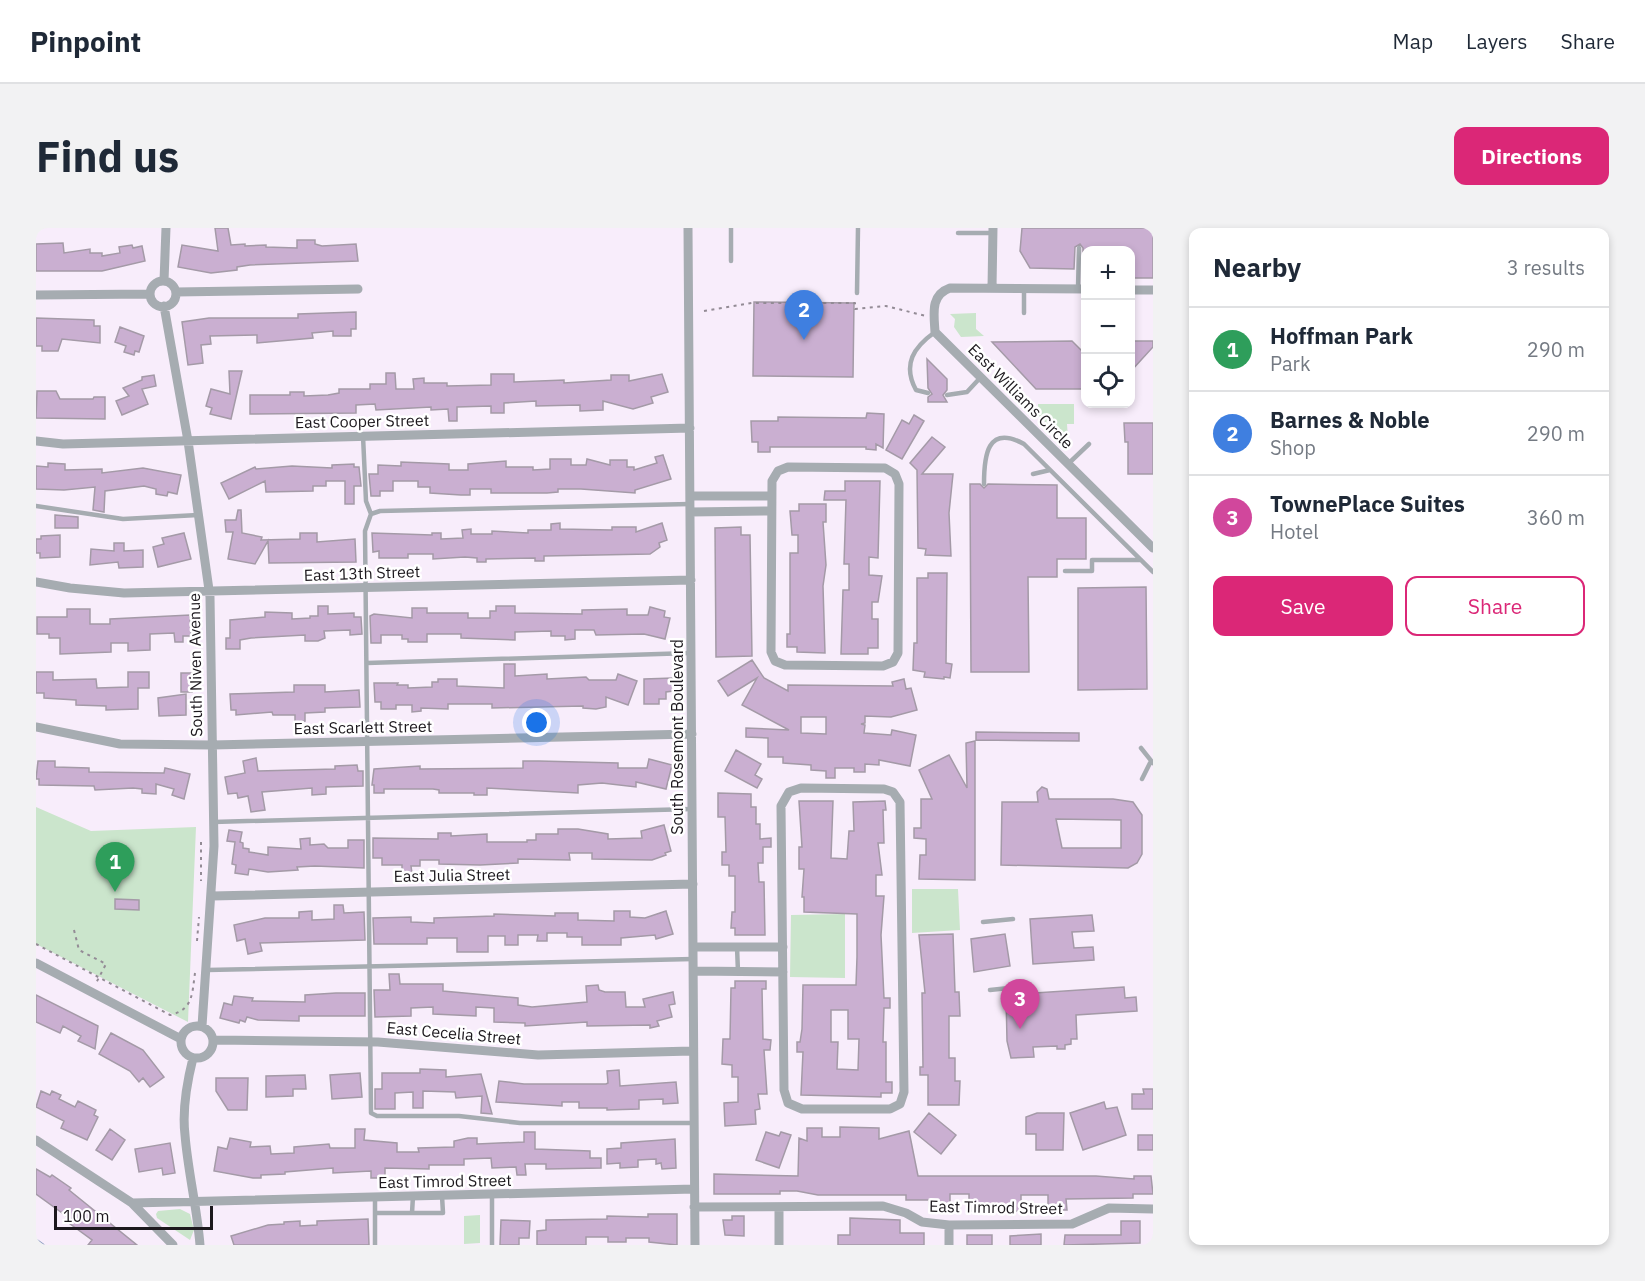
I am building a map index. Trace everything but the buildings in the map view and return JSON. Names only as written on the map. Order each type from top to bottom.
[{"type":"street","points":[[164,281],[166,228]]},
{"type":"street","name":"South Rosemont Boulevard","points":[[688,228],[695,1245]]},
{"type":"street","points":[[992,288],[993,230]]},
{"type":"street","points":[[164,281],[171,284],[176,292],[173,302],[164,306],[154,303],[150,294],[155,283],[164,281]]},
{"type":"street","points":[[176,292],[358,289]]},
{"type":"street","points":[[935,332],[934,303],[944,290],[1081,289]]},
{"type":"street","points":[[1135,290],[1153,290]]},
{"type":"street","points":[[36,295],[150,294]]},
{"type":"street","name":"South Niven Avenue","points":[[164,306],[188,441],[209,592],[212,896],[202,1026]]},
{"type":"street","name":"East Williams Circle","points":[[935,332],[1153,548]]},
{"type":"street","name":"East Cooper Street","points":[[36,441],[63,444],[690,428]]},
{"type":"street","points":[[788,467],[885,468],[895,474],[899,484],[898,652],[893,662],[883,666],[785,665],[775,661],[771,652],[771,496],[772,481],[778,471],[788,467]]},
{"type":"street","points":[[690,504],[731,496],[771,496]]},
{"type":"street","points":[[690,504],[731,511],[771,511]]},
{"type":"street","name":"East 13th Street","points":[[36,582],[124,593],[691,580]]},
{"type":"street","name":"East Scarlett Street","points":[[36,727],[120,744],[212,745],[692,734]]},
{"type":"street","points":[[895,794],[904,787]]},
{"type":"street","points":[[880,788],[895,794],[900,802],[901,814],[904,1092],[902,1104],[890,1109],[802,1108],[785,1105],[781,806],[786,789],[880,788]]},
{"type":"street","name":"East Julia Street","points":[[212,896],[693,884]]},
{"type":"street","points":[[693,947],[783,947]]},
{"type":"street","points":[[36,963],[181,1039]]},
{"type":"street","points":[[693,971],[783,972]]},
{"type":"street","points":[[202,1026],[208,1030],[214,1040],[213,1049],[206,1056],[193,1058],[183,1050],[181,1039],[189,1028],[202,1026]]},
{"type":"street","name":"East Cecelia Street","points":[[214,1040],[372,1042],[538,1055],[692,1051]]},
{"type":"street","points":[[193,1058],[187,1084],[184,1134],[197,1201],[200,1245]]},
{"type":"street","points":[[36,1140],[132,1203],[173,1245]]},
{"type":"street","name":"East Timrod Street","points":[[132,1203],[492,1196],[694,1189]]},
{"type":"street","name":"East Timrod Street","points":[[694,1207],[883,1206],[922,1221],[949,1225],[1072,1224],[1109,1208],[1153,1209]]},
{"type":"street","points":[[779,1207],[780,1245]]},
{"type":"street","points":[[949,1225],[949,1245]]},
{"type":"lane","points":[[731,228],[731,261]]},
{"type":"lane","points":[[857,293],[858,228]]},
{"type":"lane","points":[[958,233],[993,230]]},
{"type":"lane","points":[[1079,248],[1081,275]]},
{"type":"lane","points":[[1024,289],[1024,313]]},
{"type":"lane","points":[[928,393],[916,390],[912,382],[912,358],[914,349],[935,332]]},
{"type":"lane","points":[[947,395],[967,392],[981,378]]},
{"type":"lane","points":[[363,436],[366,501],[370,514],[365,531],[371,1113],[377,1116],[459,1116],[520,1123],[694,1124]]},
{"type":"lane","points":[[984,484],[984,457],[990,444],[1010,438],[1024,444],[1153,572]]},
{"type":"lane","points":[[1068,464],[1089,444]]},
{"type":"lane","points":[[1033,474],[1050,470]]},
{"type":"lane","points":[[731,496],[731,511]]},
{"type":"lane","points":[[370,514],[380,511],[690,504]]},
{"type":"lane","points":[[36,506],[123,519],[198,515]]},
{"type":"lane","points":[[1065,571],[1092,571],[1092,560],[1141,560]]},
{"type":"lane","points":[[367,663],[691,653]]},
{"type":"lane","points":[[1141,748],[1152,763],[1142,779]]},
{"type":"lane","points":[[213,822],[692,809]]},
{"type":"lane","points":[[983,922],[1013,919]]},
{"type":"lane","points":[[737,947],[738,972]]},
{"type":"lane","points":[[206,970],[693,959]]},
{"type":"lane","points":[[990,990],[1018,987]]},
{"type":"lane","points":[[412,1196],[412,1213]]},
{"type":"lane","points":[[375,1214],[442,1213],[442,1196]]},
{"type":"lane","points":[[492,1196],[492,1245]]},
{"type":"lane","points":[[375,1197],[375,1245]]},
{"type":"path","points":[[704,311],[752,303],[855,303],[855,309],[886,306],[920,316],[934,316]]},
{"type":"path","points":[[201,842],[201,888]]},
{"type":"path","points":[[197,941],[201,911]]},
{"type":"path","points":[[74,930],[79,950],[106,964],[91,993]]},
{"type":"path","points":[[36,944],[170,1015],[186,1009],[190,1004],[196,963]]},
{"type":"green space","points":[[976,313],[976,329],[984,336],[961,337],[954,327],[955,319],[950,314]]},
{"type":"green space","points":[[1038,404],[1074,404],[1074,424],[1067,424],[1068,439],[1065,441],[1038,415]]},
{"type":"green space","points":[[36,807],[91,831],[196,827],[188,1022],[36,944]]},
{"type":"green space","points":[[912,889],[958,889],[960,930],[912,933]]},
{"type":"green space","points":[[845,914],[845,978],[790,977],[791,915]]},
{"type":"green space","points":[[180,1209],[190,1214],[194,1230],[190,1240],[157,1218],[158,1211]]},
{"type":"green space","points":[[480,1215],[480,1243],[464,1244],[464,1216]]},
{"type":"waterway","points":[[36,1240],[43,1245]]},
{"type":"place","name":"Barnes & Noble","points":[[804,340]]},
{"type":"place","name":"Hoffman Park","points":[[115,892]]},
{"type":"place","name":"TownePlace Suites","points":[[1020,1029]]}]
